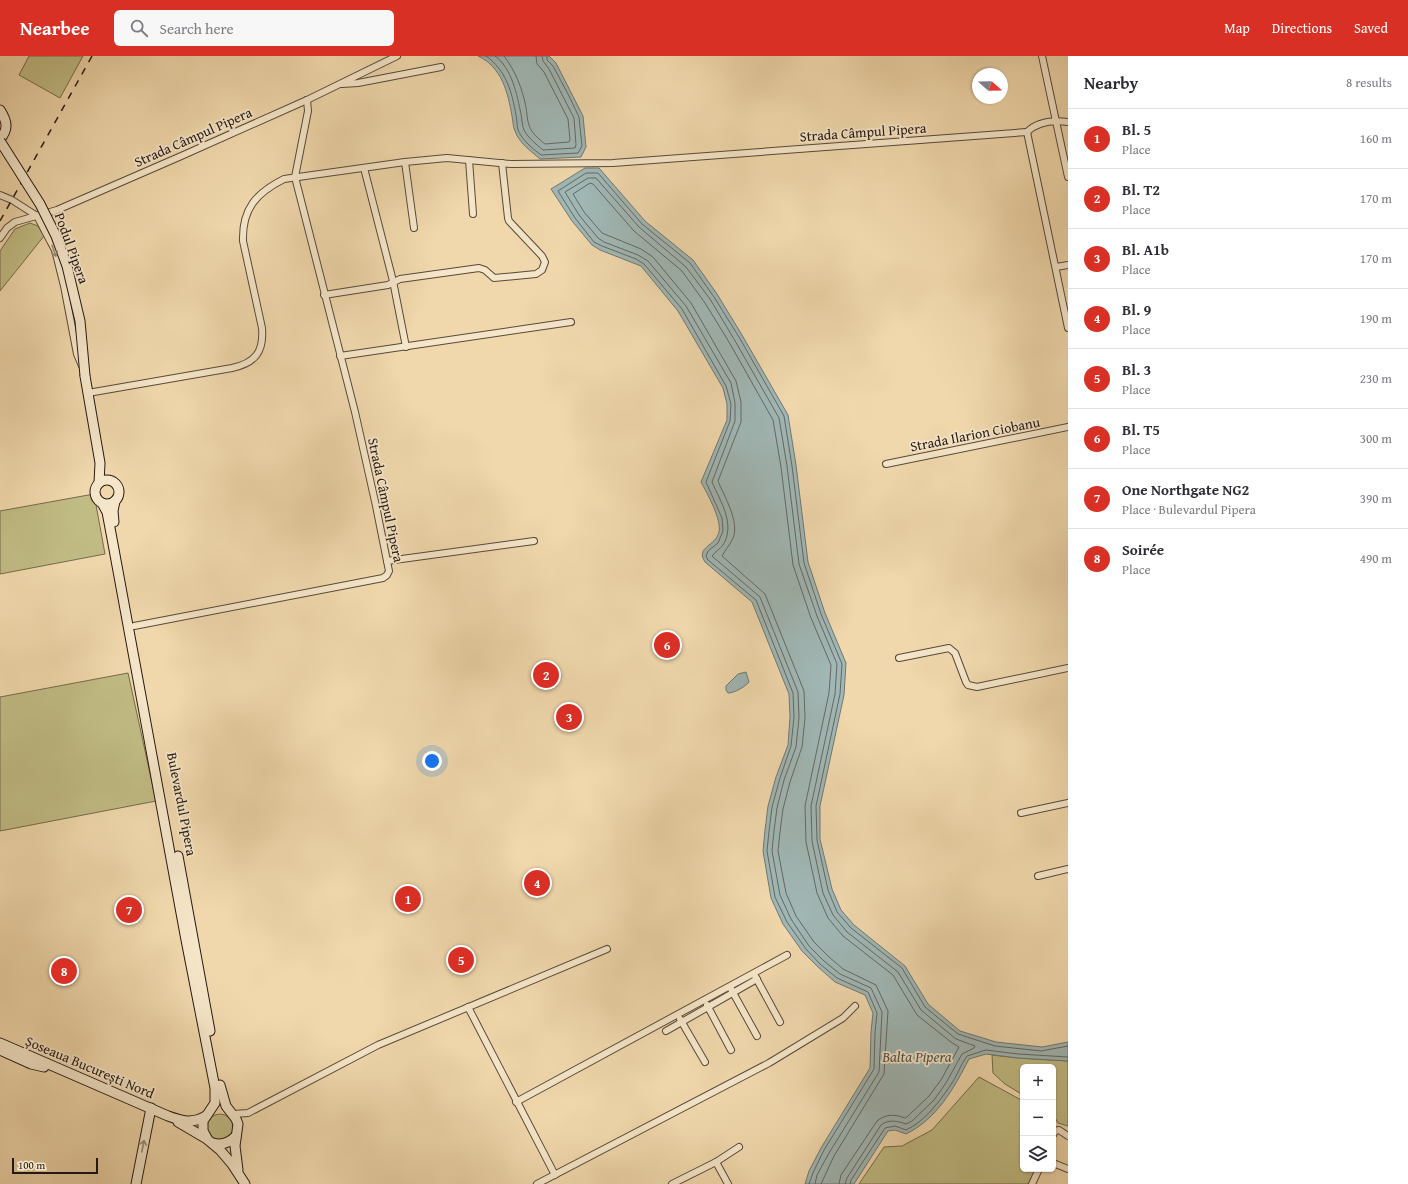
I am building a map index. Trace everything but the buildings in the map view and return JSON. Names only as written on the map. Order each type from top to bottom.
[{"type":"main road","points":[[0,110],[6,124],[5,133],[0,140]]},
{"type":"main road","name":"Podul Pipera","points":[[0,140],[40,204],[56,236],[67,266],[80,321],[85,376]]},
{"type":"main road","points":[[85,376],[100,463],[99,483]]},
{"type":"main road","points":[[100,463],[108,480]]},
{"type":"main road","points":[[108,480],[115,482],[119,488],[119,495],[115,501],[109,504],[102,503],[97,499],[95,492],[95,489],[99,483],[108,480]]},
{"type":"main road","name":"Bulevardul Pipera","points":[[115,501],[113,511],[220,1086],[223,1098],[236,1119],[236,1156],[239,1174]]},
{"type":"main road","name":"Bulevardul Pipera","points":[[102,503],[107,512],[186,940],[215,1088],[215,1103],[203,1121],[203,1131],[210,1142],[226,1156],[245,1184]]},
{"type":"main road","name":"Șoseaua București Nord","points":[[0,1044],[151,1108],[168,1116],[210,1142]]},
{"type":"main road","points":[[0,1050],[36,1066],[45,1068],[55,1067]]},
{"type":"main road","points":[[136,1184],[151,1108]]},
{"type":"main road","points":[[208,1113],[221,1108],[231,1113]]},
{"type":"main road","name":"Șoseaua București Nord","points":[[168,1116],[188,1122],[199,1120],[208,1113]]},
{"type":"main road","points":[[210,1142],[223,1144],[228,1143],[237,1133]]},
{"type":"street","name":"Strada Câmpul Pipera","points":[[0,238],[11,225],[57,210],[179,157],[307,100],[397,56]]},
{"type":"street","points":[[1042,56],[1068,177]]},
{"type":"street","points":[[340,84],[358,83],[441,67]]},
{"type":"street","points":[[88,393],[237,367],[250,362],[256,356],[261,349],[263,334],[243,241],[245,220],[253,201],[262,193],[284,179],[295,177],[308,111],[307,100]]},
{"type":"street","points":[[1068,122],[1056,120],[1038,124],[1027,132],[1068,328]]},
{"type":"street","name":"Strada Câmpul Pipera","points":[[134,626],[382,578],[387,575],[387,561],[355,412],[295,177],[447,158],[530,164],[613,163],[1027,132]]},
{"type":"street","points":[[469,160],[473,214]]},
{"type":"street","points":[[406,162],[414,228]]},
{"type":"street","points":[[324,295],[388,285],[400,279],[479,268],[485,270],[494,278],[536,274],[542,270],[545,262],[542,256],[508,218],[502,163]]},
{"type":"street","points":[[364,168],[393,282],[406,347]]},
{"type":"street","points":[[0,195],[12,200],[37,216],[54,250],[68,301],[77,354],[85,376]]},
{"type":"street","points":[[1056,267],[1068,265]]},
{"type":"street","points":[[340,356],[571,322]]},
{"type":"street","name":"Strada Ilarion Ciobanu","points":[[886,464],[1068,427]]},
{"type":"street","points":[[387,561],[534,541]]},
{"type":"street","points":[[899,658],[949,648],[955,653],[968,685],[977,687],[1068,668]]},
{"type":"street","points":[[1021,813],[1068,803]]},
{"type":"street","points":[[1038,876],[1068,869]]},
{"type":"street","points":[[231,1113],[248,1113],[378,1045],[607,949]]},
{"type":"street","points":[[516,1102],[704,1000],[731,989],[755,976],[787,955]]},
{"type":"street","points":[[755,976],[780,1022]]},
{"type":"street","points":[[666,1031],[708,1007],[731,989]]},
{"type":"street","points":[[731,989],[757,1036]]},
{"type":"street","points":[[704,1000],[731,1050]]},
{"type":"street","points":[[537,1184],[769,1063],[843,1018],[855,1006]]},
{"type":"street","points":[[468,1007],[555,1175]]},
{"type":"street","points":[[677,1015],[705,1062]]},
{"type":"street","points":[[237,1133],[248,1113]]},
{"type":"street","points":[[1056,1131],[1059,1130],[1068,1136]]},
{"type":"street","points":[[672,1184],[716,1162],[739,1147]]},
{"type":"street","points":[[716,1162],[728,1184]]},
{"type":"street","points":[[1056,1164],[1068,1169]]},
{"type":"street","points":[[1032,1184],[1038,1172]]},
{"type":"shaded area","points":[[29,56],[83,56],[60,98],[19,75]]},
{"type":"shaded area","points":[[30,223],[38,226],[44,236],[0,291],[0,251],[15,229]]},
{"type":"shaded area","points":[[94,494],[105,554],[0,574],[0,511]]},
{"type":"shaded area","points":[[128,673],[156,801],[0,831],[0,697]]},
{"type":"shaded area","points":[[992,1055],[1068,1061],[1068,1126],[1058,1123],[1056,1119],[1056,1064],[1020,1064],[1020,1093],[1005,1084],[993,1073]]},
{"type":"shaded area","points":[[979,1077],[1020,1099],[1020,1172],[1036,1172],[1030,1184],[859,1184],[884,1147],[902,1146],[932,1130]]},
{"type":"shaded area","points":[[220,1114],[229,1118],[233,1127],[229,1136],[220,1140],[211,1136],[207,1127],[211,1118]]},
{"type":"water","points":[[478,56],[549,56],[556,63],[583,116],[586,147],[581,157],[540,159],[526,146],[519,139],[514,129],[506,90],[498,74],[493,67]]},
{"type":"water","name":"Balta Pipera","points":[[585,168],[599,168],[645,221],[693,260],[717,294],[788,415],[808,562],[825,613],[846,663],[844,695],[820,806],[820,839],[832,889],[841,910],[854,925],[905,966],[928,1004],[960,1031],[996,1042],[1042,1047],[1068,1042],[1068,1061],[1018,1058],[986,1054],[969,1059],[951,1092],[936,1111],[917,1128],[906,1134],[895,1130],[888,1131],[854,1184],[805,1184],[809,1171],[821,1148],[870,1068],[873,1013],[865,995],[835,982],[802,951],[783,924],[771,898],[763,851],[768,806],[776,777],[788,745],[790,717],[789,694],[752,602],[705,562],[703,557],[704,550],[717,537],[719,532],[716,514],[701,482],[727,420],[727,404],[723,388],[678,311],[641,266],[600,250],[592,245],[572,221],[551,189]]},
{"type":"water","points":[[746,672],[749,682],[745,686],[728,693],[726,686],[738,674]]},
{"type":"railway","points":[[0,221],[92,56]]},
{"type":"place","name":"Bl. T5","points":[[667,645]]},
{"type":"place","name":"Bl. T2","points":[[546,675]]},
{"type":"place","name":"Bl. A1b","points":[[569,717]]},
{"type":"place","name":"Bl. 9","points":[[537,883]]},
{"type":"place","name":"Bl. 5","points":[[408,899]]},
{"type":"place","name":"One Northgate NG2","points":[[129,910]]},
{"type":"place","name":"Bl. 3","points":[[461,960]]},
{"type":"place","name":"Soirée","points":[[64,971]]}]
